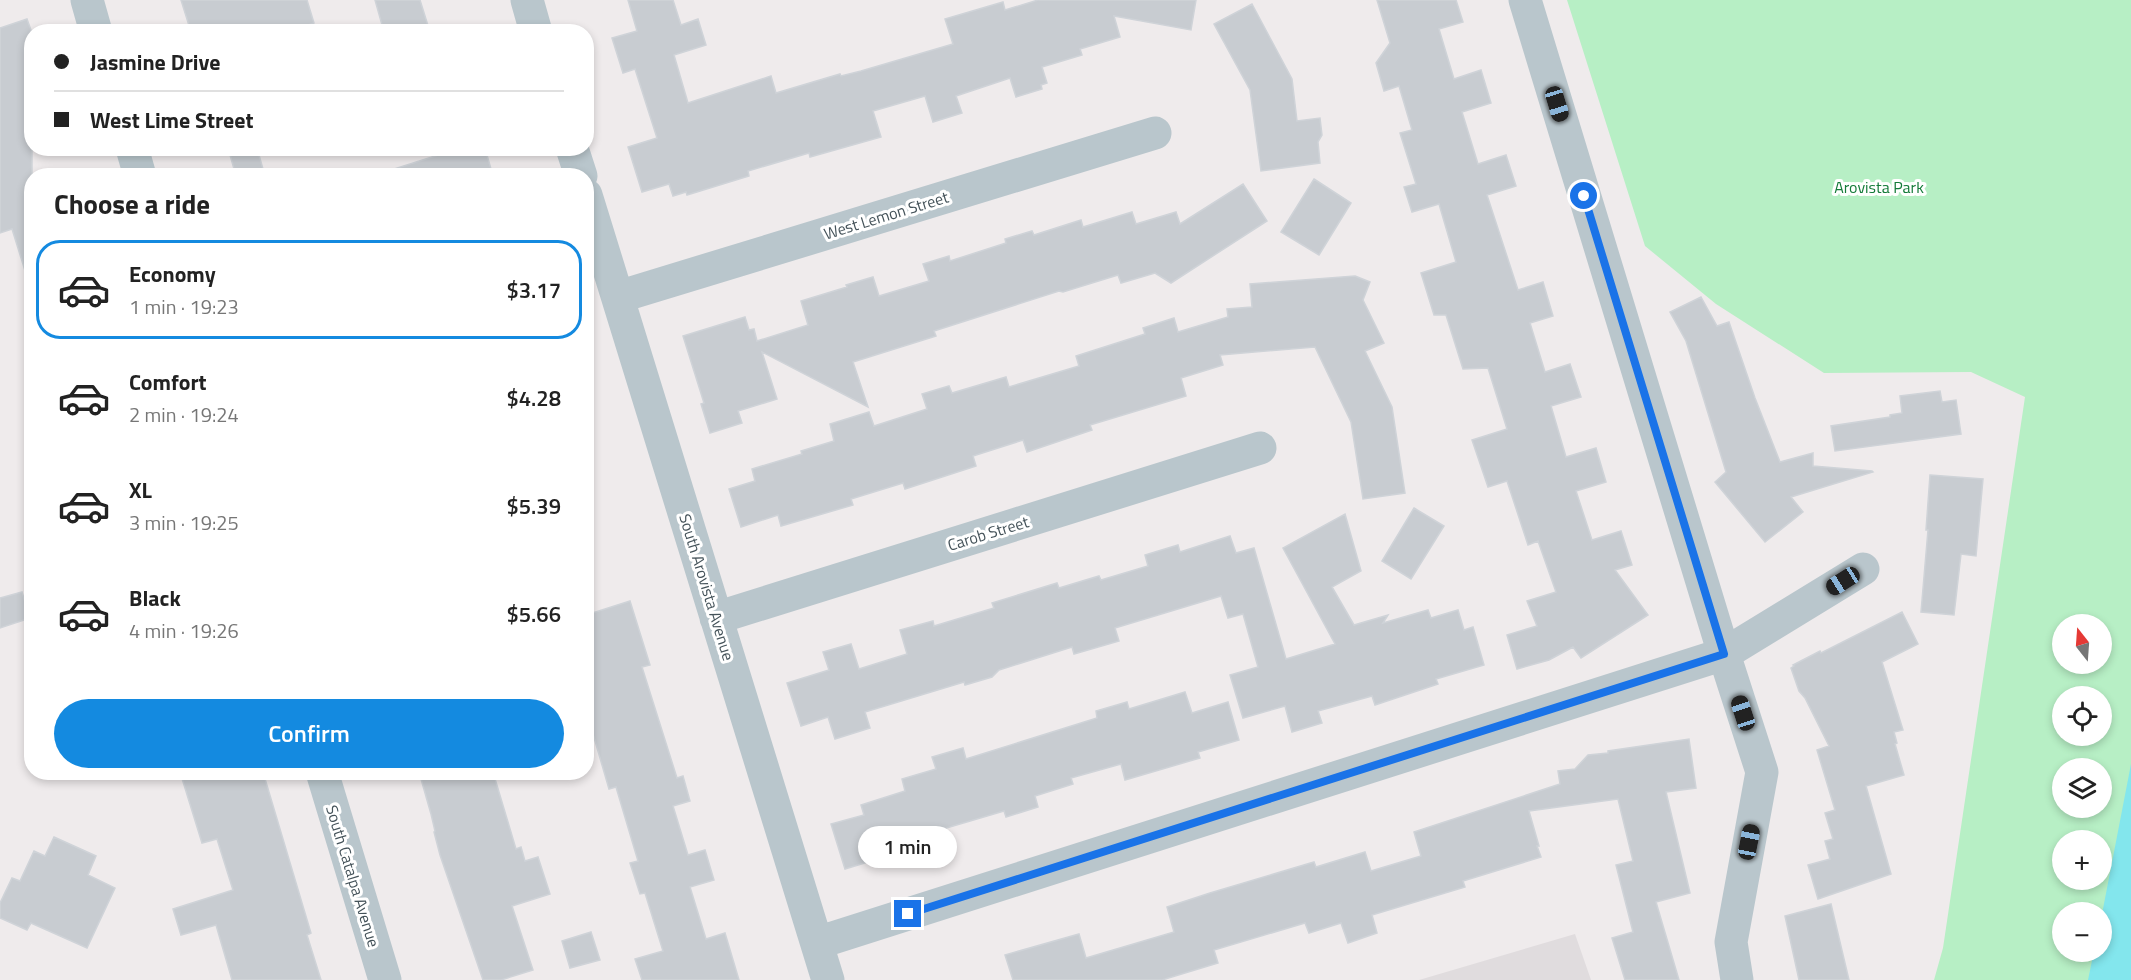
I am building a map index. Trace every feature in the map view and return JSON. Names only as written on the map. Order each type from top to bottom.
[{"type":"street","points":[[87,0],[94,24]]},
{"type":"street","points":[[526,0],[534,24]]},
{"type":"street","points":[[1525,0],[1762,772],[1731,942],[1737,980]]},
{"type":"street","name":"West Lemon Street","points":[[618,297],[1155,133]]},
{"type":"street","name":"South Arovista Avenue","points":[[594,220],[828,980]]},
{"type":"street","name":"Carob Street","points":[[716,618],[1260,448]]},
{"type":"street","points":[[817,943],[1724,654],[1863,569]]},
{"type":"street","name":"South Catalpa Avenue","points":[[324,780],[385,980]]},
{"type":"shaded area","points":[[1575,934],[1591,980],[1419,980]]},
{"type":"green space","name":"Arovista Park","points":[[1567,0],[2131,0],[2131,980],[1934,980],[1943,948],[2025,397],[1971,372],[1824,373],[1716,304],[1645,246]]},
{"type":"water","points":[[2131,764],[2131,980],[2088,980],[2092,962],[2112,962],[2112,902],[2104,902],[2107,890],[2112,890],[2112,862]]},
{"type":"building","points":[[181,0],[307,0],[314,23],[311,24],[188,24]]},
{"type":"building","points":[[375,0],[420,0],[428,24],[382,24]]},
{"type":"building","points":[[628,0],[673,0],[681,25],[698,19],[706,45],[674,55],[688,103],[771,76],[776,93],[953,44],[945,19],[1003,2],[1005,10],[1038,0],[1196,0],[1191,30],[1114,16],[1120,37],[1080,49],[1082,55],[1042,67],[1047,83],[1041,85],[1042,89],[1016,97],[1010,78],[956,96],[962,113],[933,122],[925,96],[873,111],[881,137],[810,157],[809,153],[748,171],[749,176],[687,195],[686,192],[673,196],[669,184],[642,192],[628,147],[657,138],[635,69],[623,73],[612,38],[637,31]]},
{"type":"building","points":[[1377,0],[1456,0],[1463,22],[1439,29],[1454,79],[1481,70],[1491,103],[1462,112],[1478,164],[1506,155],[1516,186],[1487,195],[1518,290],[1543,282],[1553,316],[1530,323],[1545,372],[1570,364],[1581,397],[1551,406],[1566,457],[1596,448],[1606,482],[1576,491],[1592,540],[1621,531],[1632,565],[1615,570],[1648,615],[1581,658],[1573,647],[1549,660],[1517,669],[1507,635],[1537,626],[1527,601],[1556,592],[1538,541],[1528,545],[1507,481],[1488,487],[1472,440],[1507,429],[1488,368],[1463,369],[1446,315],[1434,315],[1421,273],[1456,262],[1439,204],[1412,212],[1404,187],[1416,184],[1400,133],[1412,130],[1399,86],[1384,91],[1376,63],[1390,43]]},
{"type":"building","points":[[1252,4],[1292,79],[1297,121],[1320,118],[1322,135],[1318,142],[1320,163],[1261,171],[1250,90],[1214,24]]},
{"type":"building","points":[[27,19],[29,24],[24,24],[24,156],[32,156],[32,168],[24,168],[24,268],[12,229],[0,233],[0,28]]},
{"type":"building","points":[[230,156],[259,156],[263,168],[234,168]]},
{"type":"building","points":[[435,156],[487,156],[491,168],[397,168]]},
{"type":"building","points":[[1314,179],[1351,203],[1319,255],[1281,232]]},
{"type":"building","points":[[1243,184],[1267,221],[1171,283],[1155,273],[1121,283],[1118,275],[1063,292],[1059,291],[934,331],[936,336],[853,362],[868,407],[762,352],[777,399],[738,411],[742,423],[710,433],[701,404],[704,403],[683,336],[745,317],[749,330],[754,329],[757,341],[808,325],[801,301],[847,287],[846,285],[873,277],[879,296],[929,281],[923,264],[949,256],[950,261],[1006,243],[1005,239],[1032,231],[1034,235],[1081,220],[1083,227],[1132,212],[1136,224],[1176,212],[1180,224]]},
{"type":"building","points":[[1355,276],[1370,282],[1363,300],[1384,343],[1365,351],[1392,407],[1405,493],[1363,499],[1351,422],[1315,347],[1220,355],[1223,365],[1181,378],[1186,396],[1090,425],[1092,430],[1027,452],[1023,440],[973,456],[976,466],[905,489],[903,483],[851,499],[853,505],[781,526],[778,515],[741,527],[729,489],[755,481],[752,469],[802,454],[801,451],[834,441],[830,424],[869,412],[874,426],[927,409],[922,394],[949,386],[952,393],[1006,377],[1009,387],[1079,366],[1076,356],[1145,334],[1143,328],[1174,318],[1178,332],[1228,317],[1227,309],[1252,307],[1250,284]]},
{"type":"building","points":[[1701,297],[1717,326],[1729,322],[1780,462],[1813,453],[1813,466],[1873,472],[1791,497],[1803,512],[1765,542],[1715,482],[1726,472],[1686,341],[1670,312]]},
{"type":"building","points":[[1940,391],[1942,402],[1956,400],[1961,434],[1835,451],[1831,426],[1890,417],[1890,415],[1902,413],[1900,396]]},
{"type":"building","points":[[1930,475],[1983,479],[1976,556],[1961,554],[1954,615],[1921,612]]},
{"type":"building","points":[[1414,508],[1444,526],[1411,579],[1382,561]]},
{"type":"building","points":[[1345,514],[1361,571],[1332,587],[1354,625],[1388,615],[1383,623],[1428,610],[1431,618],[1458,610],[1464,630],[1473,627],[1484,665],[1436,679],[1438,684],[1375,705],[1372,696],[1318,711],[1322,723],[1292,732],[1285,706],[1243,718],[1230,675],[1258,667],[1243,614],[1228,618],[1221,596],[1115,628],[1119,641],[1074,654],[1072,647],[999,670],[992,677],[965,685],[964,682],[865,712],[870,728],[835,739],[828,717],[801,726],[787,683],[829,670],[823,652],[851,644],[859,669],[907,654],[900,630],[933,621],[934,626],[994,608],[992,603],[1057,583],[1059,588],[1099,576],[1101,580],[1148,566],[1145,555],[1178,545],[1180,552],[1230,536],[1236,553],[1254,548],[1286,659],[1335,644],[1283,548]]},
{"type":"building","points":[[22,592],[24,620],[0,628],[0,598]]},
{"type":"building","points":[[630,601],[650,665],[642,667],[677,778],[683,776],[690,801],[673,806],[688,855],[705,850],[714,880],[690,887],[706,939],[725,933],[739,980],[642,980],[635,959],[663,951],[645,893],[640,894],[630,863],[638,861],[616,787],[609,789],[594,737],[594,612]]},
{"type":"building","points":[[1902,612],[1918,644],[1882,662],[1903,730],[1894,732],[1904,775],[1866,786],[1891,874],[1818,899],[1808,865],[1830,859],[1825,841],[1833,839],[1825,813],[1835,810],[1817,750],[1829,746],[1805,698],[1799,691],[1791,668],[1820,651],[1821,653]]},
{"type":"building","points":[[1185,692],[1192,713],[1228,702],[1239,740],[1198,752],[1200,758],[1125,780],[1121,764],[1071,778],[1073,784],[1035,796],[1038,807],[1006,817],[1004,811],[943,829],[945,836],[845,869],[831,824],[864,815],[861,805],[905,791],[902,779],[936,769],[932,757],[963,748],[966,759],[1097,718],[1096,711],[1127,702],[1129,709]]},
{"type":"building","points":[[1689,739],[1696,788],[1666,792],[1690,893],[1656,902],[1679,980],[1625,980],[1612,938],[1633,932],[1616,865],[1633,861],[1618,799],[1529,811],[1541,857],[1463,881],[1465,887],[1372,915],[1377,933],[1348,943],[1341,923],[1309,933],[1305,923],[1214,950],[1218,963],[1162,980],[1013,980],[1005,955],[1079,934],[1086,958],[1174,932],[1167,907],[1210,893],[1314,862],[1316,867],[1365,852],[1371,871],[1421,856],[1414,832],[1560,784],[1558,771],[1575,769],[1588,755]]},
{"type":"building","points":[[182,780],[265,780],[311,933],[307,935],[321,980],[232,980],[216,925],[181,935],[173,909],[233,890],[217,839],[202,843]]},
{"type":"building","points":[[421,780],[495,780],[516,849],[521,847],[525,861],[538,857],[550,894],[512,906],[533,970],[501,980],[483,980],[440,855]]},
{"type":"building","points":[[54,837],[96,856],[88,875],[115,888],[87,948],[31,923],[27,930],[0,918],[0,903],[12,878],[20,881],[34,851],[45,856]]},
{"type":"building","points":[[1831,904],[1849,980],[1799,980],[1785,916]]},
{"type":"building","points":[[591,932],[600,960],[570,968],[562,941]]},
{"type":"route","points":[[908,914],[1724,654],[1584,196]]}]
